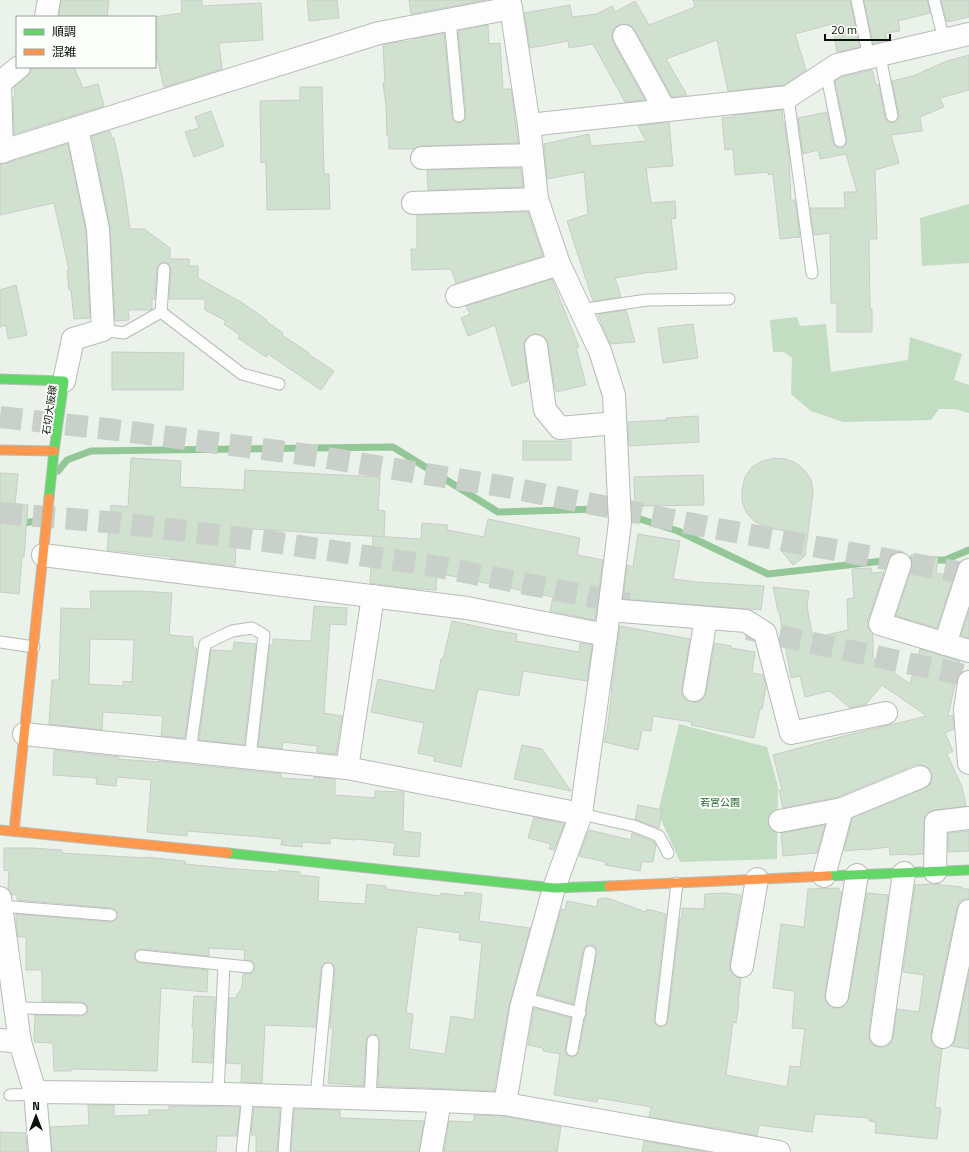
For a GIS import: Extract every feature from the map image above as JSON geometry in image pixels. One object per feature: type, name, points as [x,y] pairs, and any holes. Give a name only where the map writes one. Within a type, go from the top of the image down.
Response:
[{"type":"street","points":[[46,16],[49,0]]},
{"type":"street","points":[[18,68],[0,83],[1,152],[379,33],[450,20],[510,4],[529,125],[537,199],[559,264],[600,351],[614,395],[620,522],[581,814],[554,888],[521,1008],[505,1104]]},
{"type":"street","points":[[529,125],[788,97],[837,65],[969,34]]},
{"type":"street","points":[[624,36],[665,110]]},
{"type":"street","points":[[64,381],[73,339],[103,330],[98,229],[77,128]]},
{"type":"street","points":[[422,158],[532,155]]},
{"type":"street","points":[[413,203],[537,199]]},
{"type":"street","points":[[457,296],[559,264]]},
{"type":"street","points":[[536,346],[545,410],[560,428],[615,423]]},
{"type":"street","name":"石切大阪線","points":[[0,379],[64,381],[54,451],[14,831]]},
{"type":"street","points":[[0,450],[54,451]]},
{"type":"street","points":[[43,555],[467,608],[606,634]]},
{"type":"street","points":[[900,564],[880,624],[969,651]]},
{"type":"street","points":[[945,644],[969,570]]},
{"type":"street","points":[[347,768],[373,596]]},
{"type":"street","points":[[609,610],[746,622],[766,633],[791,733],[886,713]]},
{"type":"street","points":[[694,690],[706,618]]},
{"type":"street","points":[[969,682],[967,710],[969,763]]},
{"type":"street","points":[[24,734],[347,768],[581,814]]},
{"type":"street","points":[[780,821],[842,809],[920,778]]},
{"type":"street","points":[[824,876],[842,809]]},
{"type":"street","points":[[935,872],[936,822],[969,818]]},
{"type":"street","points":[[0,830],[293,859],[554,888],[969,870]]},
{"type":"street","points":[[881,1035],[904,873]]},
{"type":"street","points":[[837,996],[857,875]]},
{"type":"street","points":[[742,966],[757,879]]},
{"type":"street","points":[[1,902],[15,1008],[10,1041],[36,1093],[40,1152]]},
{"type":"street","points":[[943,1037],[969,911]]},
{"type":"street","points":[[36,1093],[218,1094],[505,1104],[779,1152]]},
{"type":"street","points":[[431,1152],[440,1101]]},
{"type":"lane","points":[[856,0],[892,116]]},
{"type":"lane","points":[[934,0],[944,40]]},
{"type":"lane","points":[[450,20],[459,116]]},
{"type":"lane","points":[[826,72],[840,141]]},
{"type":"lane","points":[[788,97],[812,273]]},
{"type":"lane","points":[[161,312],[164,269]]},
{"type":"lane","points":[[580,310],[646,300],[729,299]]},
{"type":"lane","points":[[103,330],[124,333],[161,312]]},
{"type":"lane","points":[[161,312],[242,374],[279,384]]},
{"type":"lane","points":[[190,752],[205,644],[232,630],[252,628],[264,634],[250,758]]},
{"type":"lane","points":[[0,642],[34,647]]},
{"type":"lane","points":[[581,814],[634,826],[659,836],[668,853]]},
{"type":"lane","points":[[661,1020],[677,883]]},
{"type":"lane","points":[[1,902],[111,915]]},
{"type":"lane","points":[[572,1050],[590,952]]},
{"type":"lane","points":[[141,956],[248,967]]},
{"type":"lane","points":[[218,1094],[224,965]]},
{"type":"lane","points":[[316,1097],[328,969]]},
{"type":"lane","points":[[524,998],[580,1013]]},
{"type":"lane","points":[[15,1008],[81,1009]]},
{"type":"lane","points":[[370,1099],[373,1041]]},
{"type":"lane","points":[[10,1095],[36,1093]]},
{"type":"lane","points":[[242,1152],[248,1095]]},
{"type":"lane","points":[[284,1152],[288,1096]]},
{"type":"green space","points":[[969,204],[969,263],[922,266],[920,218]]},
{"type":"green space","points":[[797,317],[800,326],[826,324],[831,372],[908,360],[910,337],[962,354],[954,380],[969,385],[969,413],[955,409],[939,409],[931,420],[843,422],[811,411],[791,394],[792,358],[784,352],[773,352],[770,320]]},
{"type":"green space","name":"若宮公園","points":[[679,724],[767,747],[778,786],[777,859],[680,862],[658,813]]},
{"type":"building","points":[[61,0],[109,0],[107,16],[59,16]]},
{"type":"building","points":[[181,0],[202,0],[202,6],[261,3],[263,40],[219,43],[222,69],[164,87],[156,53],[156,17],[182,13]]},
{"type":"building","points":[[307,0],[337,0],[339,18],[309,21]]},
{"type":"building","points":[[409,0],[486,0],[411,14]]},
{"type":"building","points":[[693,0],[850,0],[860,47],[837,52],[832,24],[795,34],[806,70],[784,85],[728,91],[717,40],[666,59],[687,95],[672,97],[635,30],[630,25],[618,25],[614,29],[612,35],[613,42],[645,100],[625,102],[593,44],[569,48],[568,41],[530,48],[524,13],[570,5],[572,17],[597,14],[612,6],[615,12],[635,1],[649,25],[695,7]]},
{"type":"building","points":[[864,0],[927,0],[930,13],[898,21],[900,31],[885,33],[887,40],[873,44]]},
{"type":"building","points":[[941,0],[969,0],[969,17],[947,22]]},
{"type":"building","points":[[488,25],[489,44],[500,43],[503,89],[511,89],[518,143],[422,146],[414,149],[389,149],[383,83],[385,83],[383,45],[412,41],[412,39],[444,33],[452,117],[453,120],[460,123],[465,119],[466,115],[458,31]]},
{"type":"building","points":[[969,55],[969,90],[940,98],[944,107],[920,117],[922,131],[891,135],[899,163],[875,170],[877,239],[869,239],[870,309],[872,309],[872,332],[837,332],[837,303],[831,303],[830,233],[814,235],[810,208],[845,208],[844,192],[857,192],[846,154],[820,159],[818,150],[803,154],[798,118],[827,112],[833,143],[837,147],[842,148],[846,144],[847,140],[835,81],[842,77],[872,70],[876,85],[879,85],[885,118],[887,121],[893,123],[897,121],[899,115],[892,81],[913,76],[947,61]]},
{"type":"building","points":[[31,68],[74,68],[83,88],[98,84],[104,106],[14,134],[14,87],[31,72]]},
{"type":"building","points":[[300,87],[322,87],[324,174],[329,174],[330,209],[267,210],[266,162],[261,163],[260,101],[300,100]]},
{"type":"building","points":[[782,110],[789,157],[791,200],[795,200],[800,237],[780,239],[773,174],[768,175],[768,172],[735,175],[733,149],[725,150],[722,118],[734,117],[733,115]]},
{"type":"building","points":[[211,111],[224,146],[194,157],[185,132],[199,128],[195,117]]},
{"type":"building","points":[[669,122],[673,166],[646,168],[651,203],[675,201],[676,218],[671,219],[677,269],[615,278],[621,297],[593,301],[567,221],[588,214],[584,172],[547,179],[544,144],[589,134],[591,146],[646,141],[638,126]]},
{"type":"building","points":[[110,131],[112,138],[114,138],[123,180],[130,229],[144,229],[170,248],[170,259],[189,259],[189,266],[198,266],[198,278],[241,302],[267,320],[266,321],[283,333],[282,335],[334,371],[321,390],[268,354],[266,357],[238,338],[240,335],[224,324],[226,321],[205,310],[205,299],[169,299],[171,269],[165,262],[161,263],[157,268],[155,299],[152,299],[152,309],[128,310],[129,320],[115,321],[110,227],[92,136]]},
{"type":"building","points":[[68,144],[86,231],[90,318],[74,319],[71,290],[69,290],[67,270],[69,270],[54,203],[0,215],[0,164],[8,163]]},
{"type":"building","points":[[521,168],[523,187],[428,190],[427,170]]},
{"type":"building","points":[[528,212],[543,256],[456,283],[451,269],[412,270],[411,249],[417,249],[417,215]]},
{"type":"building","points":[[552,279],[579,347],[576,347],[586,385],[556,392],[548,344],[546,339],[541,335],[535,334],[529,336],[524,342],[528,381],[512,386],[495,325],[468,336],[461,318],[470,314],[466,306]]},
{"type":"building","points":[[16,285],[27,335],[8,339],[6,325],[0,327],[0,290]]},
{"type":"building","points":[[626,310],[635,342],[610,344],[598,314]]},
{"type":"building","points":[[693,324],[698,358],[663,363],[658,328]]},
{"type":"building","points":[[112,352],[184,353],[183,390],[112,390]]},
{"type":"building","points":[[698,416],[699,442],[629,446],[628,422],[666,420],[666,418]]},
{"type":"building","points":[[523,441],[571,441],[571,460],[523,460]]},
{"type":"building","points":[[131,458],[181,461],[180,487],[244,490],[245,470],[380,477],[378,510],[385,511],[384,537],[237,528],[235,566],[107,550],[111,505],[128,507]]},
{"type":"building","points":[[774,458],[786,459],[796,463],[805,471],[811,480],[813,492],[805,556],[793,565],[780,549],[800,534],[765,527],[754,521],[746,512],[742,501],[742,489],[745,477],[752,467],[762,461]]},
{"type":"building","points":[[0,473],[18,474],[15,504],[28,505],[24,557],[22,557],[19,594],[0,592]]},
{"type":"building","points":[[703,475],[704,505],[635,505],[634,477]]},
{"type":"building","points":[[488,519],[580,538],[577,555],[603,560],[595,620],[550,611],[553,597],[437,573],[436,590],[370,583],[373,536],[421,539],[422,523],[448,525],[447,530],[484,537]]},
{"type":"building","points":[[638,534],[680,541],[673,579],[764,586],[761,610],[623,599],[627,565],[633,567]]},
{"type":"building","points":[[911,555],[938,558],[936,573],[954,576],[937,628],[896,616],[912,568]]},
{"type":"building","points":[[871,568],[872,573],[884,572],[868,620],[868,627],[873,634],[873,658],[910,684],[920,649],[960,661],[948,716],[953,715],[954,729],[945,733],[953,751],[947,754],[962,787],[966,806],[934,810],[925,816],[923,854],[890,855],[889,847],[844,851],[852,818],[925,788],[930,784],[932,778],[931,772],[927,767],[915,765],[838,797],[783,808],[779,790],[782,790],[773,755],[927,716],[882,685],[866,704],[850,708],[830,691],[805,697],[800,676],[791,678],[779,611],[773,587],[809,591],[807,607],[813,638],[848,630],[847,599],[854,598],[852,569]]},
{"type":"building","points":[[90,591],[140,591],[172,593],[169,635],[193,637],[193,648],[197,648],[185,738],[161,736],[163,716],[103,712],[102,730],[49,724],[52,680],[59,680],[61,608],[91,609]],"holes":[[[90,639],[134,640],[132,682],[123,681],[123,686],[89,684]]]},
{"type":"building","points":[[314,606],[347,608],[346,625],[330,624],[324,713],[342,716],[336,754],[317,752],[317,746],[283,742],[282,749],[258,746],[270,645],[273,645],[273,639],[311,641]]},
{"type":"building","points":[[969,611],[969,638],[961,635]]},
{"type":"building","points":[[452,621],[517,634],[516,641],[579,652],[580,643],[592,645],[587,681],[523,671],[519,696],[478,689],[461,767],[434,761],[435,757],[418,753],[424,723],[371,712],[378,679],[435,691],[441,659],[443,659]]},
{"type":"building","points":[[620,626],[690,639],[682,695],[686,700],[692,702],[699,702],[704,698],[715,643],[731,646],[731,648],[755,652],[752,673],[763,675],[766,686],[762,709],[760,709],[754,738],[691,725],[692,722],[653,716],[651,731],[642,730],[638,750],[604,742],[607,730]]},
{"type":"building","points":[[234,642],[256,644],[244,745],[199,740],[211,650],[233,651]]},
{"type":"building","points":[[522,745],[542,749],[571,791],[514,779]]},
{"type":"building","points":[[54,750],[119,757],[118,759],[159,761],[281,774],[281,778],[314,780],[314,777],[335,779],[335,795],[375,798],[375,791],[404,792],[403,831],[421,833],[419,857],[393,855],[395,843],[356,839],[330,838],[330,844],[302,842],[302,847],[281,845],[282,839],[262,837],[187,831],[187,836],[147,832],[151,780],[117,777],[116,786],[96,784],[97,778],[53,775]]},
{"type":"building","points":[[638,805],[662,810],[659,828],[635,819]]},
{"type":"building","points":[[534,817],[564,824],[554,850],[549,849],[551,844],[528,838]]},
{"type":"building","points":[[825,825],[817,853],[783,856],[781,833]]},
{"type":"building","points":[[589,830],[631,840],[632,833],[654,842],[656,845],[653,862],[642,862],[640,871],[605,865],[606,862],[579,856]]},
{"type":"building","points":[[969,831],[969,851],[948,852],[948,833]]},
{"type":"building","points":[[4,848],[32,848],[62,850],[62,853],[145,857],[185,861],[185,864],[237,869],[300,872],[300,875],[319,877],[318,901],[365,904],[367,884],[386,886],[386,889],[441,896],[441,893],[464,896],[465,892],[482,894],[479,921],[530,928],[509,1006],[494,1091],[378,1086],[380,1041],[377,1035],[373,1034],[367,1037],[366,1041],[364,1086],[328,1083],[333,1028],[330,1028],[335,970],[334,966],[328,962],[321,968],[316,1027],[265,1025],[262,1083],[241,1082],[242,1064],[226,1063],[229,998],[235,998],[242,987],[243,974],[254,971],[254,965],[252,961],[244,960],[245,950],[209,948],[209,956],[142,949],[135,952],[134,958],[140,963],[208,970],[207,992],[161,988],[157,1071],[71,1069],[71,1071],[54,1071],[53,1043],[34,1042],[35,1015],[81,1016],[87,1013],[88,1009],[85,1003],[81,1002],[42,1001],[42,970],[26,970],[26,937],[18,937],[16,914],[110,922],[114,921],[118,916],[117,912],[112,908],[17,900],[17,895],[12,895],[8,889],[9,871],[4,870]],"holes":[[[417,927],[460,933],[459,940],[482,943],[474,1020],[451,1016],[445,1054],[409,1049],[413,1014],[406,1013]]]},
{"type":"building","points":[[933,884],[969,889],[969,899],[965,899],[960,902],[957,908],[931,1034],[931,1041],[934,1046],[942,1049],[935,1107],[941,1108],[937,1139],[875,1133],[876,1122],[869,1121],[869,1118],[815,1114],[812,1132],[759,1125],[757,1136],[649,1117],[651,1107],[598,1098],[597,1102],[554,1095],[560,1054],[543,1051],[543,1048],[528,1045],[534,1008],[571,1018],[565,1052],[571,1057],[577,1055],[579,1051],[597,953],[595,947],[588,945],[583,950],[573,1004],[538,994],[561,909],[565,910],[567,901],[597,907],[598,899],[607,898],[646,912],[647,909],[666,914],[654,1019],[654,1022],[661,1027],[668,1021],[680,918],[682,918],[682,908],[704,909],[705,894],[724,893],[741,895],[730,964],[730,970],[734,975],[741,978],[739,1003],[736,1023],[733,1022],[726,1075],[787,1087],[790,1066],[800,1067],[805,1029],[792,1028],[795,991],[773,988],[781,924],[804,927],[808,889],[839,888],[839,892],[842,892],[825,994],[825,1001],[829,1005],[835,1008],[841,1008],[846,1004],[849,998],[867,893],[888,895],[869,1033],[869,1039],[873,1045],[885,1047],[891,1043],[893,1037],[897,1009],[919,1012],[924,975],[903,972],[915,885]]},
{"type":"building","points":[[969,973],[969,1049],[951,1046],[955,1040]]},
{"type":"building","points":[[194,996],[215,997],[212,1063],[192,1062]]},
{"type":"building","points":[[88,1105],[114,1105],[114,1116],[149,1115],[149,1110],[169,1110],[169,1106],[240,1107],[237,1136],[217,1136],[216,1152],[52,1152],[50,1127],[89,1125]]},
{"type":"building","points":[[254,1107],[280,1108],[277,1152],[256,1152],[256,1135],[251,1135]]},
{"type":"building","points":[[294,1109],[340,1110],[340,1118],[424,1121],[419,1152],[291,1152]]},
{"type":"building","points":[[474,1115],[504,1116],[561,1127],[557,1152],[444,1152],[449,1121],[474,1122]]},
{"type":"building","points":[[0,1132],[26,1133],[27,1152],[0,1152]]},
{"type":"building","points":[[644,1141],[707,1152],[642,1152]]},
{"type":"waterway","points":[[58,471],[67,460],[91,451],[393,447],[498,512],[596,509],[640,519],[678,531],[768,574],[892,560],[945,560],[969,550]]},
{"type":"waterway","points":[[0,528],[35,521],[41,513]]},
{"type":"tunnel","points":[[0,417],[116,430],[309,455],[512,488],[713,528],[969,574]]},
{"type":"tunnel","points":[[0,513],[120,523],[273,542],[434,566],[629,604]]},
{"type":"tunnel","points":[[747,629],[969,676]]},
{"type":"traffic: fast","points":[[0,379],[64,381],[49,498]]},
{"type":"traffic: fast","points":[[228,853],[554,888],[609,886]]},
{"type":"traffic: fast","points":[[828,876],[969,870]]},
{"type":"traffic: slow","points":[[0,450],[54,451]]},
{"type":"traffic: slow","points":[[14,831],[49,498]]},
{"type":"traffic: slow","points":[[0,830],[228,853]]},
{"type":"traffic: slow","points":[[609,886],[828,876]]}]
